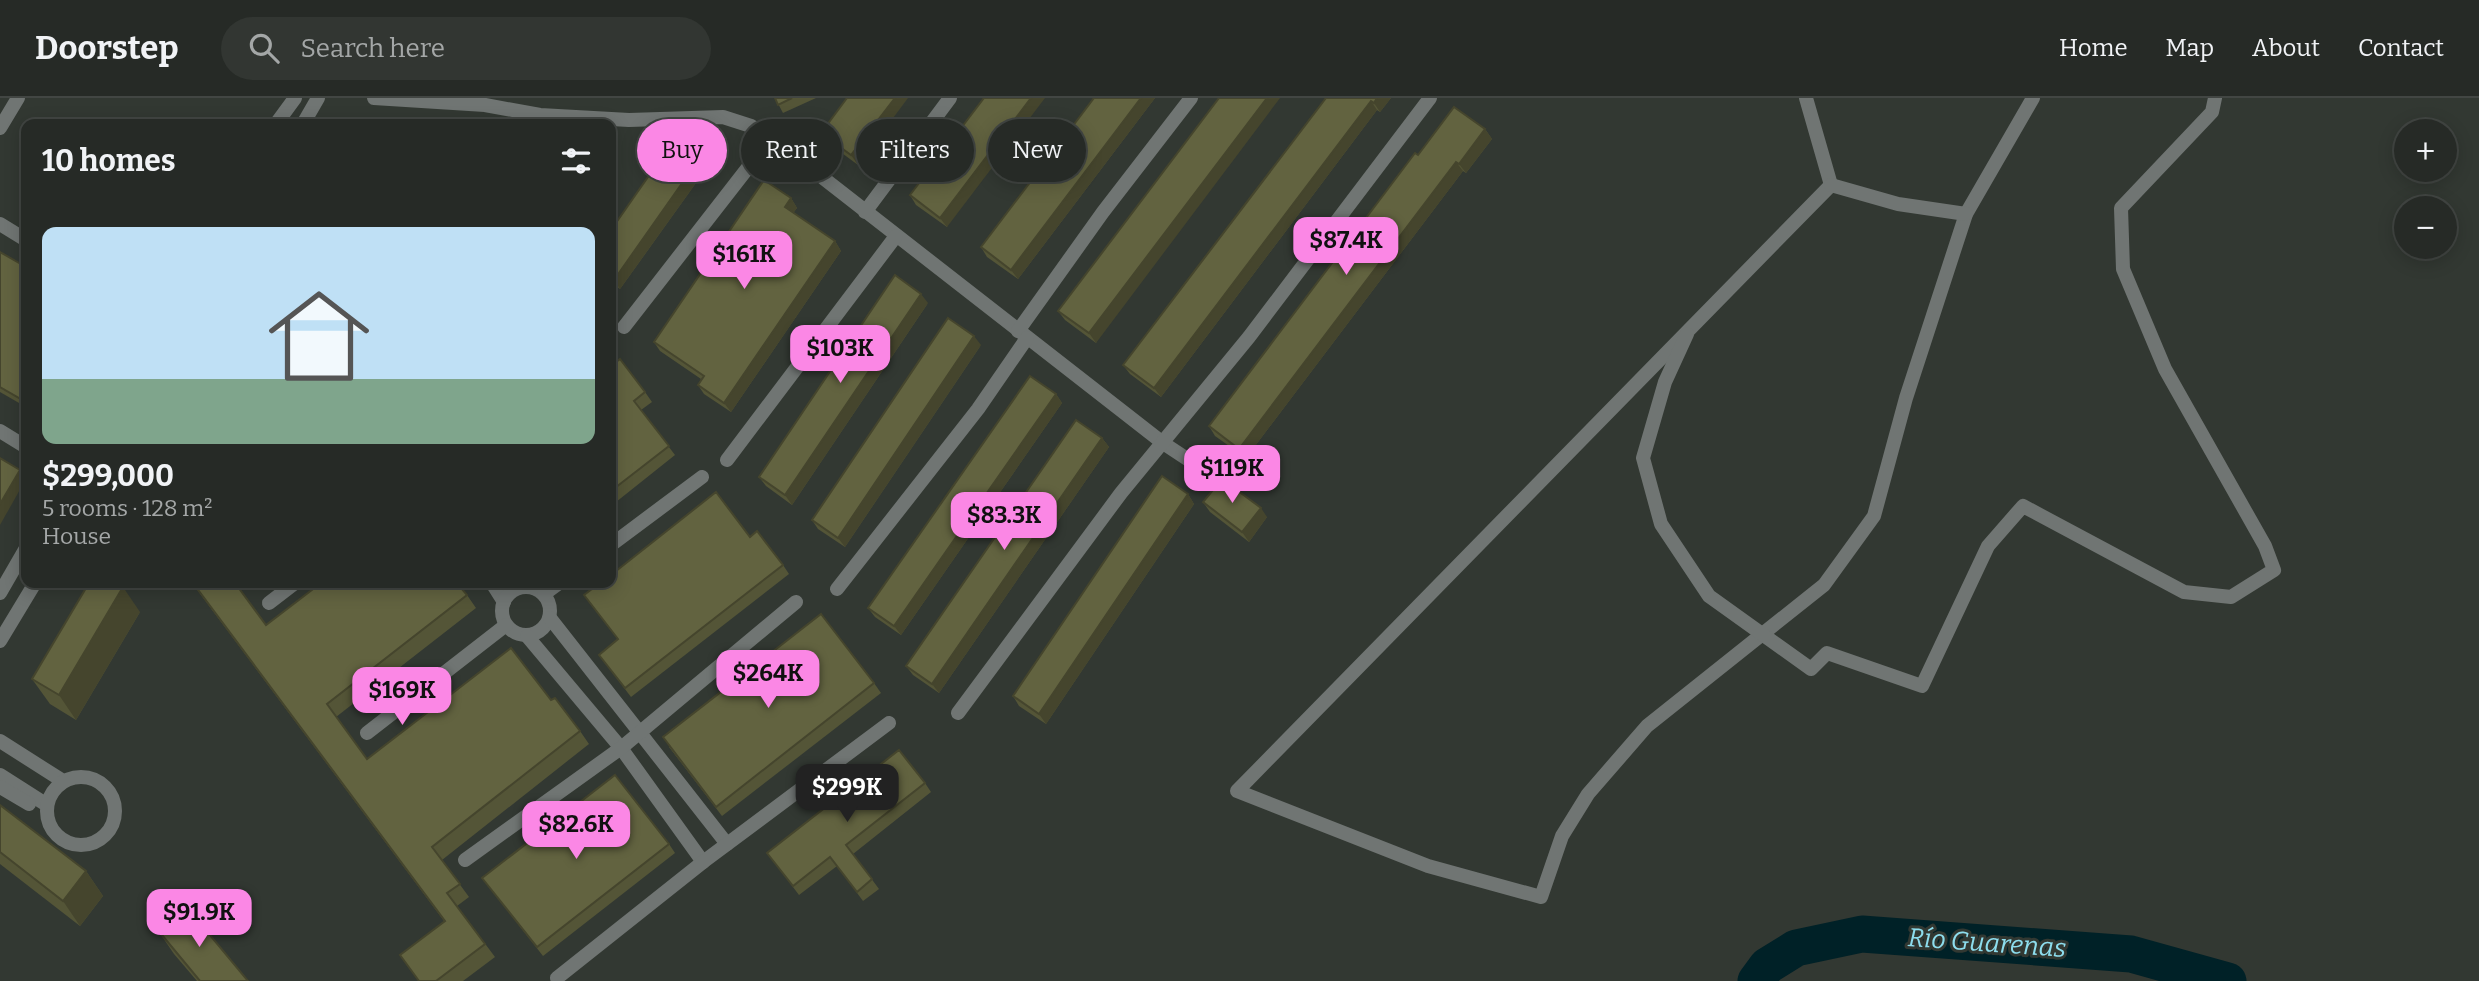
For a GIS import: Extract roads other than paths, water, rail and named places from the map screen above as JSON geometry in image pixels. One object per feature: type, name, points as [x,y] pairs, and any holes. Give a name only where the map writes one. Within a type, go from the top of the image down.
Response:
[{"type":"street","points":[[0,128],[18,98]]},
{"type":"street","points":[[280,119],[295,98]]},
{"type":"street","points":[[306,119],[318,98]]},
{"type":"street","points":[[374,98],[485,105],[540,115],[611,119]]},
{"type":"street","points":[[865,212],[950,98]]},
{"type":"street","points":[[836,589],[978,409],[1023,334],[1103,212],[1191,98]]},
{"type":"street","points":[[958,713],[1121,493],[1249,337],[1430,98]]},
{"type":"street","points":[[1806,98],[1830,185]]},
{"type":"street","points":[[1830,185],[1692,323],[1237,792],[1428,866],[1541,897],[1562,836],[1605,775],[1647,726],[1824,585],[1874,516],[1906,398],[1966,214],[2032,98]]},
{"type":"street","points":[[1692,323],[1665,382],[1643,458],[1661,524],[1709,596],[1811,669],[1827,653],[1922,686],[1988,546],[2023,506],[2123,562],[2184,592],[2231,597],[2274,570],[2265,546],[2165,369],[2123,269],[2121,208],[2212,112],[2215,98]]},
{"type":"street","points":[[616,119],[723,117],[741,123]]},
{"type":"street","points":[[624,327],[741,177]]},
{"type":"street","points":[[827,182],[1163,443],[1222,482]]},
{"type":"street","points":[[1830,185],[1898,204],[1966,214]]},
{"type":"street","points":[[0,224],[21,237]]},
{"type":"street","points":[[727,460],[897,236]]},
{"type":"street","points":[[0,431],[21,444]]},
{"type":"street","points":[[616,541],[702,477]]},
{"type":"street","points":[[0,593],[21,557]]},
{"type":"street","points":[[0,641],[32,588]]},
{"type":"street","points":[[269,603],[288,588]]},
{"type":"street","points":[[495,588],[504,602]]},
{"type":"street","points":[[519,588],[504,602],[502,618],[506,625],[519,635],[527,636],[541,631],[550,618],[550,605],[544,594],[531,588]]},
{"type":"street","points":[[544,594],[552,588]]},
{"type":"street","points":[[465,860],[621,748],[796,602]]},
{"type":"street","points":[[550,618],[727,844]]},
{"type":"street","points":[[367,733],[506,625]]},
{"type":"street","points":[[527,636],[621,748],[703,862]]},
{"type":"street","points":[[557,978],[703,862],[889,723]]},
{"type":"street","points":[[0,741],[63,781]]},
{"type":"street","points":[[0,775],[47,809]]},
{"type":"street","points":[[71,777],[91,778],[107,789],[115,808],[111,828],[95,842],[77,845],[60,838],[48,823],[47,809],[55,788],[71,777]]},
{"type":"street","points":[[0,787],[47,809]]},
{"type":"waterway","name":"Río Guarenas","points":[[1756,981],[1767,966],[1796,948],[1862,934],[2131,954],[2228,981]]}]
